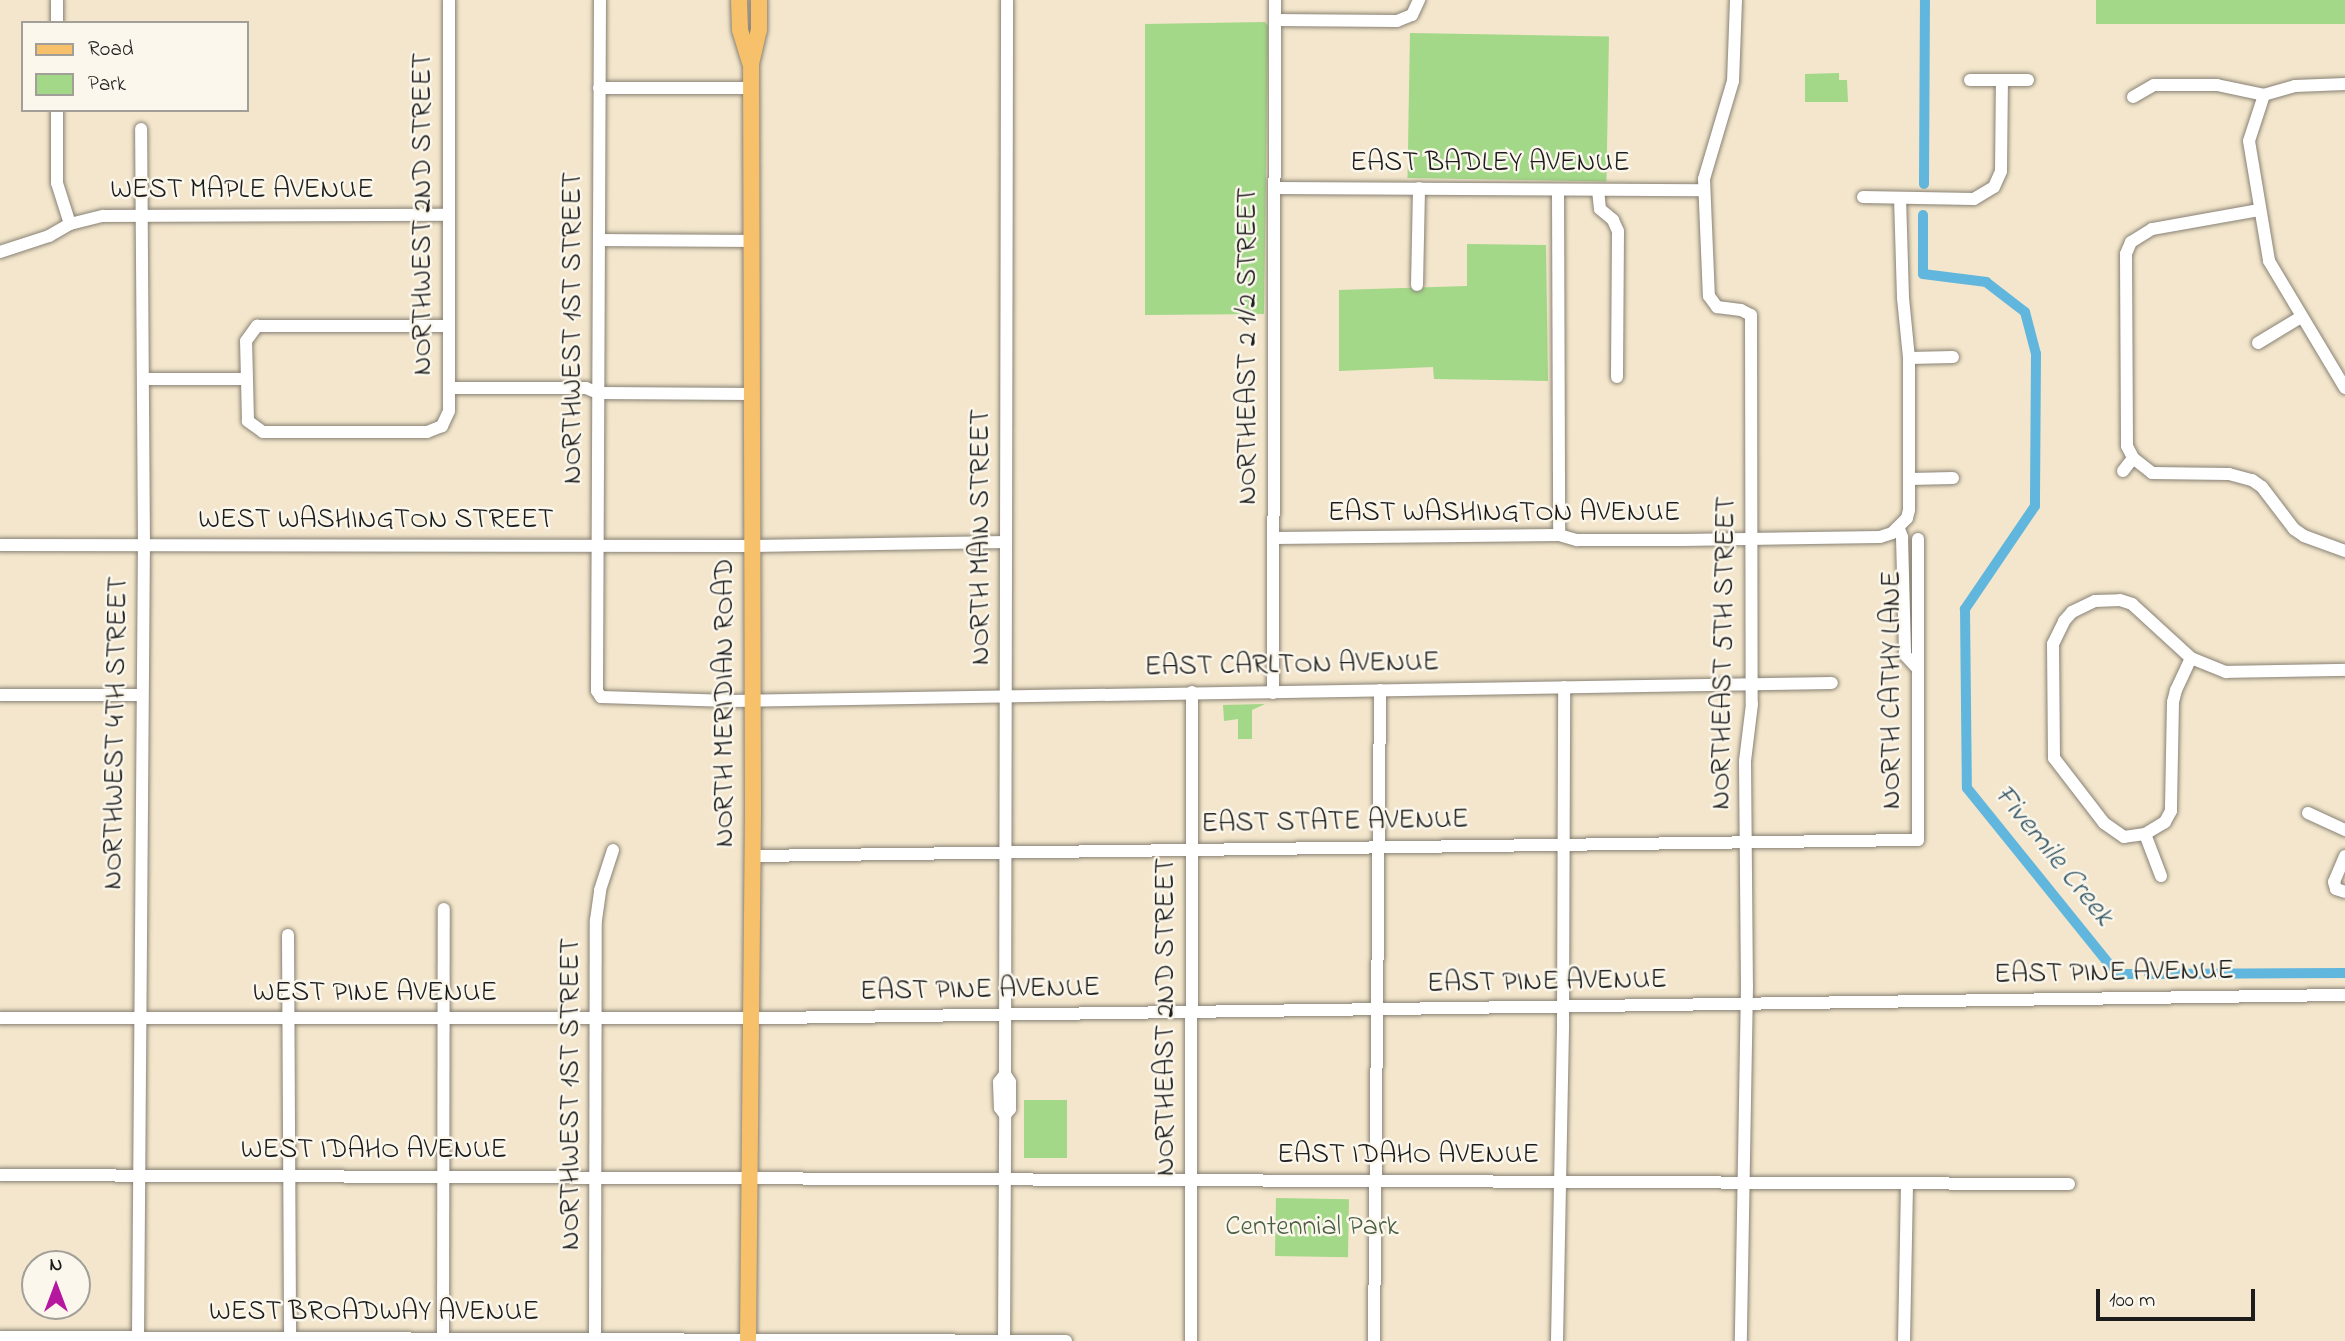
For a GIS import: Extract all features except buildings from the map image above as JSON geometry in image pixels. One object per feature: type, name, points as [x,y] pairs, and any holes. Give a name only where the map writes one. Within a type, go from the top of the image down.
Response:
[{"type":"main road","name":"NORTH MERIDIAN ROAD","points":[[738,0],[740,30],[751,64]]},
{"type":"main road","name":"NORTH MERIDIAN ROAD","points":[[748,1340],[752,856],[751,64],[759,30],[759,0]]},
{"type":"street","points":[[57,0],[57,21]]},
{"type":"street","name":"NORTHWEST 2ND STREET","points":[[246,379],[245,414],[252,426],[263,432],[427,432],[442,426],[449,411],[449,0]]},
{"type":"street","name":"NORTHWEST 1ST STREET","points":[[600,0],[597,691],[601,697]]},
{"type":"street","name":"NORTH MAIN STREET","points":[[1004,1341],[1005,1115],[1000,1108],[999,1082],[1005,1074],[1007,0]]},
{"type":"street","name":"NORTHEAST 2 1/2 STREET","points":[[1273,693],[1275,0]]},
{"type":"street","points":[[1275,20],[1398,21],[1412,15],[1419,0]]},
{"type":"street","name":"NORTHEAST 5TH STREET","points":[[1735,0],[1733,81],[1704,179],[1704,190],[1709,296],[1717,307],[1741,310],[1751,315],[1752,684],[1745,761],[1747,1004],[1741,1341]]},
{"type":"street","points":[[1970,80],[2028,80]]},
{"type":"street","points":[[1863,197],[1974,200],[1994,187],[2001,171],[2002,80]]},
{"type":"street","points":[[2133,97],[2154,85],[2229,86],[2264,96],[2295,86],[2345,84]]},
{"type":"street","points":[[599,88],[751,88]]},
{"type":"street","points":[[2264,96],[2249,141],[2269,261],[2345,388]]},
{"type":"street","points":[[57,112],[57,183],[70,225]]},
{"type":"street","name":"NORTHWEST 4TH STREET","points":[[138,1337],[144,545],[141,130]]},
{"type":"street","name":"EAST BADLEY AVENUE","points":[[1274,188],[1704,190]]},
{"type":"street","points":[[1417,285],[1419,188]]},
{"type":"street","points":[[1558,190],[1559,535]]},
{"type":"street","points":[[1598,190],[1601,209],[1613,220],[1618,231],[1617,377]]},
{"type":"street","points":[[1900,198],[1903,298],[1909,358],[1909,510],[1899,528],[1902,537],[1905,656],[1917,668]]},
{"type":"street","points":[[2259,210],[2140,233],[2131,242],[2126,254],[2125,434],[2133,457],[2152,472],[2164,475],[2229,474],[2252,480],[2262,488],[2294,529],[2304,536],[2345,551]]},
{"type":"street","name":"WEST MAPLE AVENUE","points":[[0,252],[49,236],[70,225],[103,216],[449,215]]},
{"type":"street","points":[[599,240],[752,241]]},
{"type":"street","points":[[2258,343],[2301,317]]},
{"type":"street","points":[[144,379],[246,379],[246,341],[257,326],[449,326]]},
{"type":"street","points":[[1909,358],[1953,357]]},
{"type":"street","points":[[449,388],[586,388],[598,393],[752,394]]},
{"type":"street","points":[[2123,471],[2133,457]]},
{"type":"street","points":[[1909,479],[1953,478]]},
{"type":"street","name":"EAST WASHINGTON AVENUE","points":[[1274,538],[1559,535],[1577,540],[1880,537],[1899,528]]},
{"type":"street","name":"NORTH CATHY LANE","points":[[1918,540],[1918,840]]},
{"type":"street","points":[[752,546],[1006,542]]},
{"type":"street","name":"WEST WASHINGTON STREET","points":[[0,545],[752,546]]},
{"type":"street","points":[[2191,658],[2175,690],[2173,702],[2171,811],[2165,822],[2145,834],[2124,836],[2113,831],[2054,758],[2053,644],[2064,621],[2083,605],[2107,599],[2132,604],[2191,658],[2226,671],[2345,670]]},
{"type":"street","name":"EAST CARLTON AVENUE","points":[[601,697],[731,701],[752,698],[1273,693],[1832,683]]},
{"type":"street","points":[[1557,1341],[1563,1007],[1564,687]]},
{"type":"street","points":[[1374,1341],[1380,690]]},
{"type":"street","name":"NORTHEAST 2ND STREET","points":[[1191,1341],[1192,692]]},
{"type":"street","points":[[0,695],[141,695]]},
{"type":"street","points":[[2308,813],[2345,830]]},
{"type":"street","points":[[2145,834],[2161,876]]},
{"type":"street","name":"EAST STATE AVENUE","points":[[752,856],[1918,840]]},
{"type":"street","name":"NORTHWEST 1ST STREET","points":[[595,1339],[598,1019],[596,920],[600,890],[613,850]]},
{"type":"street","points":[[2341,890],[2334,882],[2345,856]]},
{"type":"street","points":[[443,1339],[444,909]]},
{"type":"street","points":[[288,935],[290,1339]]},
{"type":"street","name":"EAST PINE AVENUE","points":[[750,1018],[2345,995]]},
{"type":"street","name":"WEST PINE AVENUE","points":[[0,1018],[750,1018]]},
{"type":"street","name":"WEST IDAHO AVENUE","points":[[0,1175],[748,1177]]},
{"type":"street","name":"EAST IDAHO AVENUE","points":[[748,1177],[2068,1184]]},
{"type":"street","points":[[1904,1341],[1907,1183]]},
{"type":"street","name":"WEST BROADWAY AVENUE","points":[[0,1336],[1066,1341]]},
{"type":"green space","points":[[2096,0],[2345,0],[2345,24],[2096,24]]},
{"type":"green space","points":[[1265,22],[1268,26],[1264,314],[1145,315],[1145,24]]},
{"type":"green space","points":[[1410,33],[1609,36],[1606,181],[1407,178]]},
{"type":"green space","points":[[1839,73],[1839,80],[1847,80],[1848,102],[1805,102],[1805,74]]},
{"type":"green space","points":[[1467,244],[1546,245],[1548,381],[1434,379],[1433,367],[1339,371],[1339,290],[1467,286]]},
{"type":"green space","points":[[1265,704],[1252,710],[1252,739],[1238,739],[1238,719],[1224,721],[1223,705]]},
{"type":"green space","points":[[1024,1100],[1067,1100],[1067,1158],[1024,1158]]},
{"type":"green space","name":"Centennial Park","points":[[1276,1198],[1349,1199],[1348,1257],[1275,1256]]},
{"type":"waterway","name":"Fivemile Creek","points":[[1924,184],[1925,0]]},
{"type":"waterway","name":"Fivemile Creek","points":[[1923,215],[1923,274],[1986,282],[2025,312],[2036,354],[2035,506],[1965,609],[1967,788],[2117,974],[2132,974]]},
{"type":"waterway","name":"Fivemile Creek","points":[[2149,974],[2345,973]]}]
